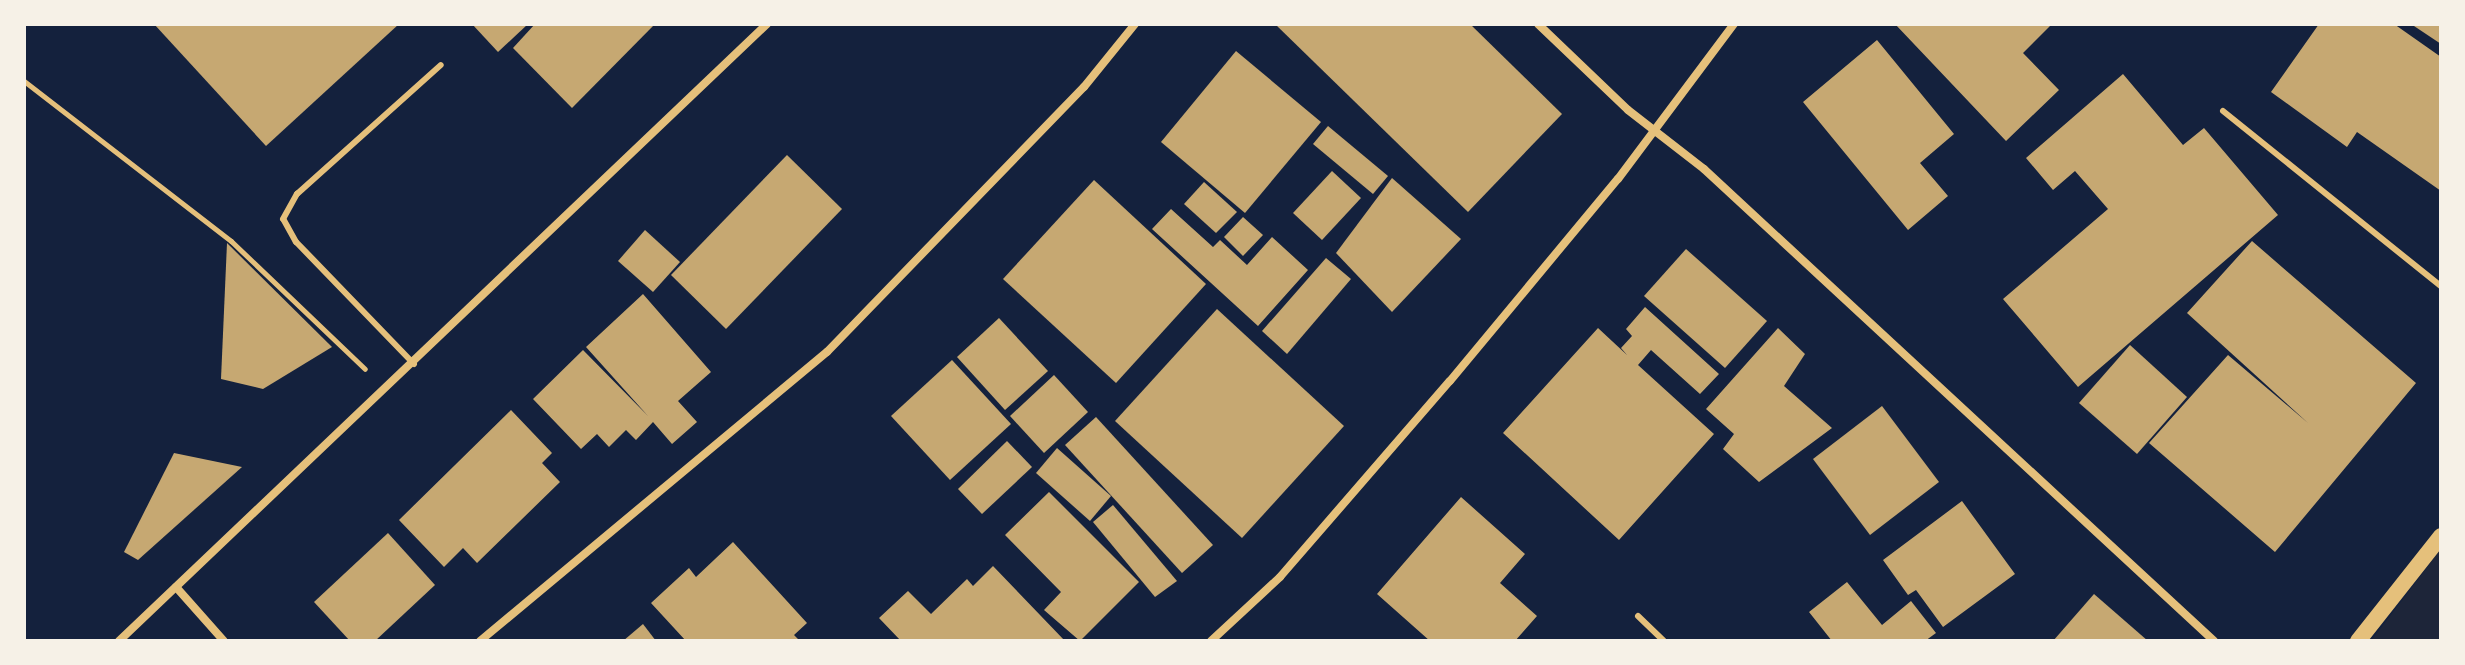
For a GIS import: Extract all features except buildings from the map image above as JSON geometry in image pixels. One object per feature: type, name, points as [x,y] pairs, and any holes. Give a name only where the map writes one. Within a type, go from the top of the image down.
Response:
[{"type":"main road","points":[[2358,641],[2441,536]]},
{"type":"street","points":[[119,641],[383,387],[414,364],[767,24]]},
{"type":"street","points":[[480,641],[827,352],[1084,87],[1135,24]]},
{"type":"street","points":[[1538,24],[2214,641]]},
{"type":"street","points":[[1211,641],[1290,565],[1656,131],[1734,24]]},
{"type":"street","points":[[176,587],[224,641]]},
{"type":"lane","points":[[414,364],[296,242],[283,219],[297,194],[441,65]]},
{"type":"lane","points":[[2223,111],[2441,286]]},
{"type":"lane","points":[[1638,616],[1664,641]]},
{"type":"path","points":[[24,81],[231,241],[383,387]]},
{"type":"shaded area","points":[[2441,548],[2441,641],[2371,641],[2416,582]]}]
